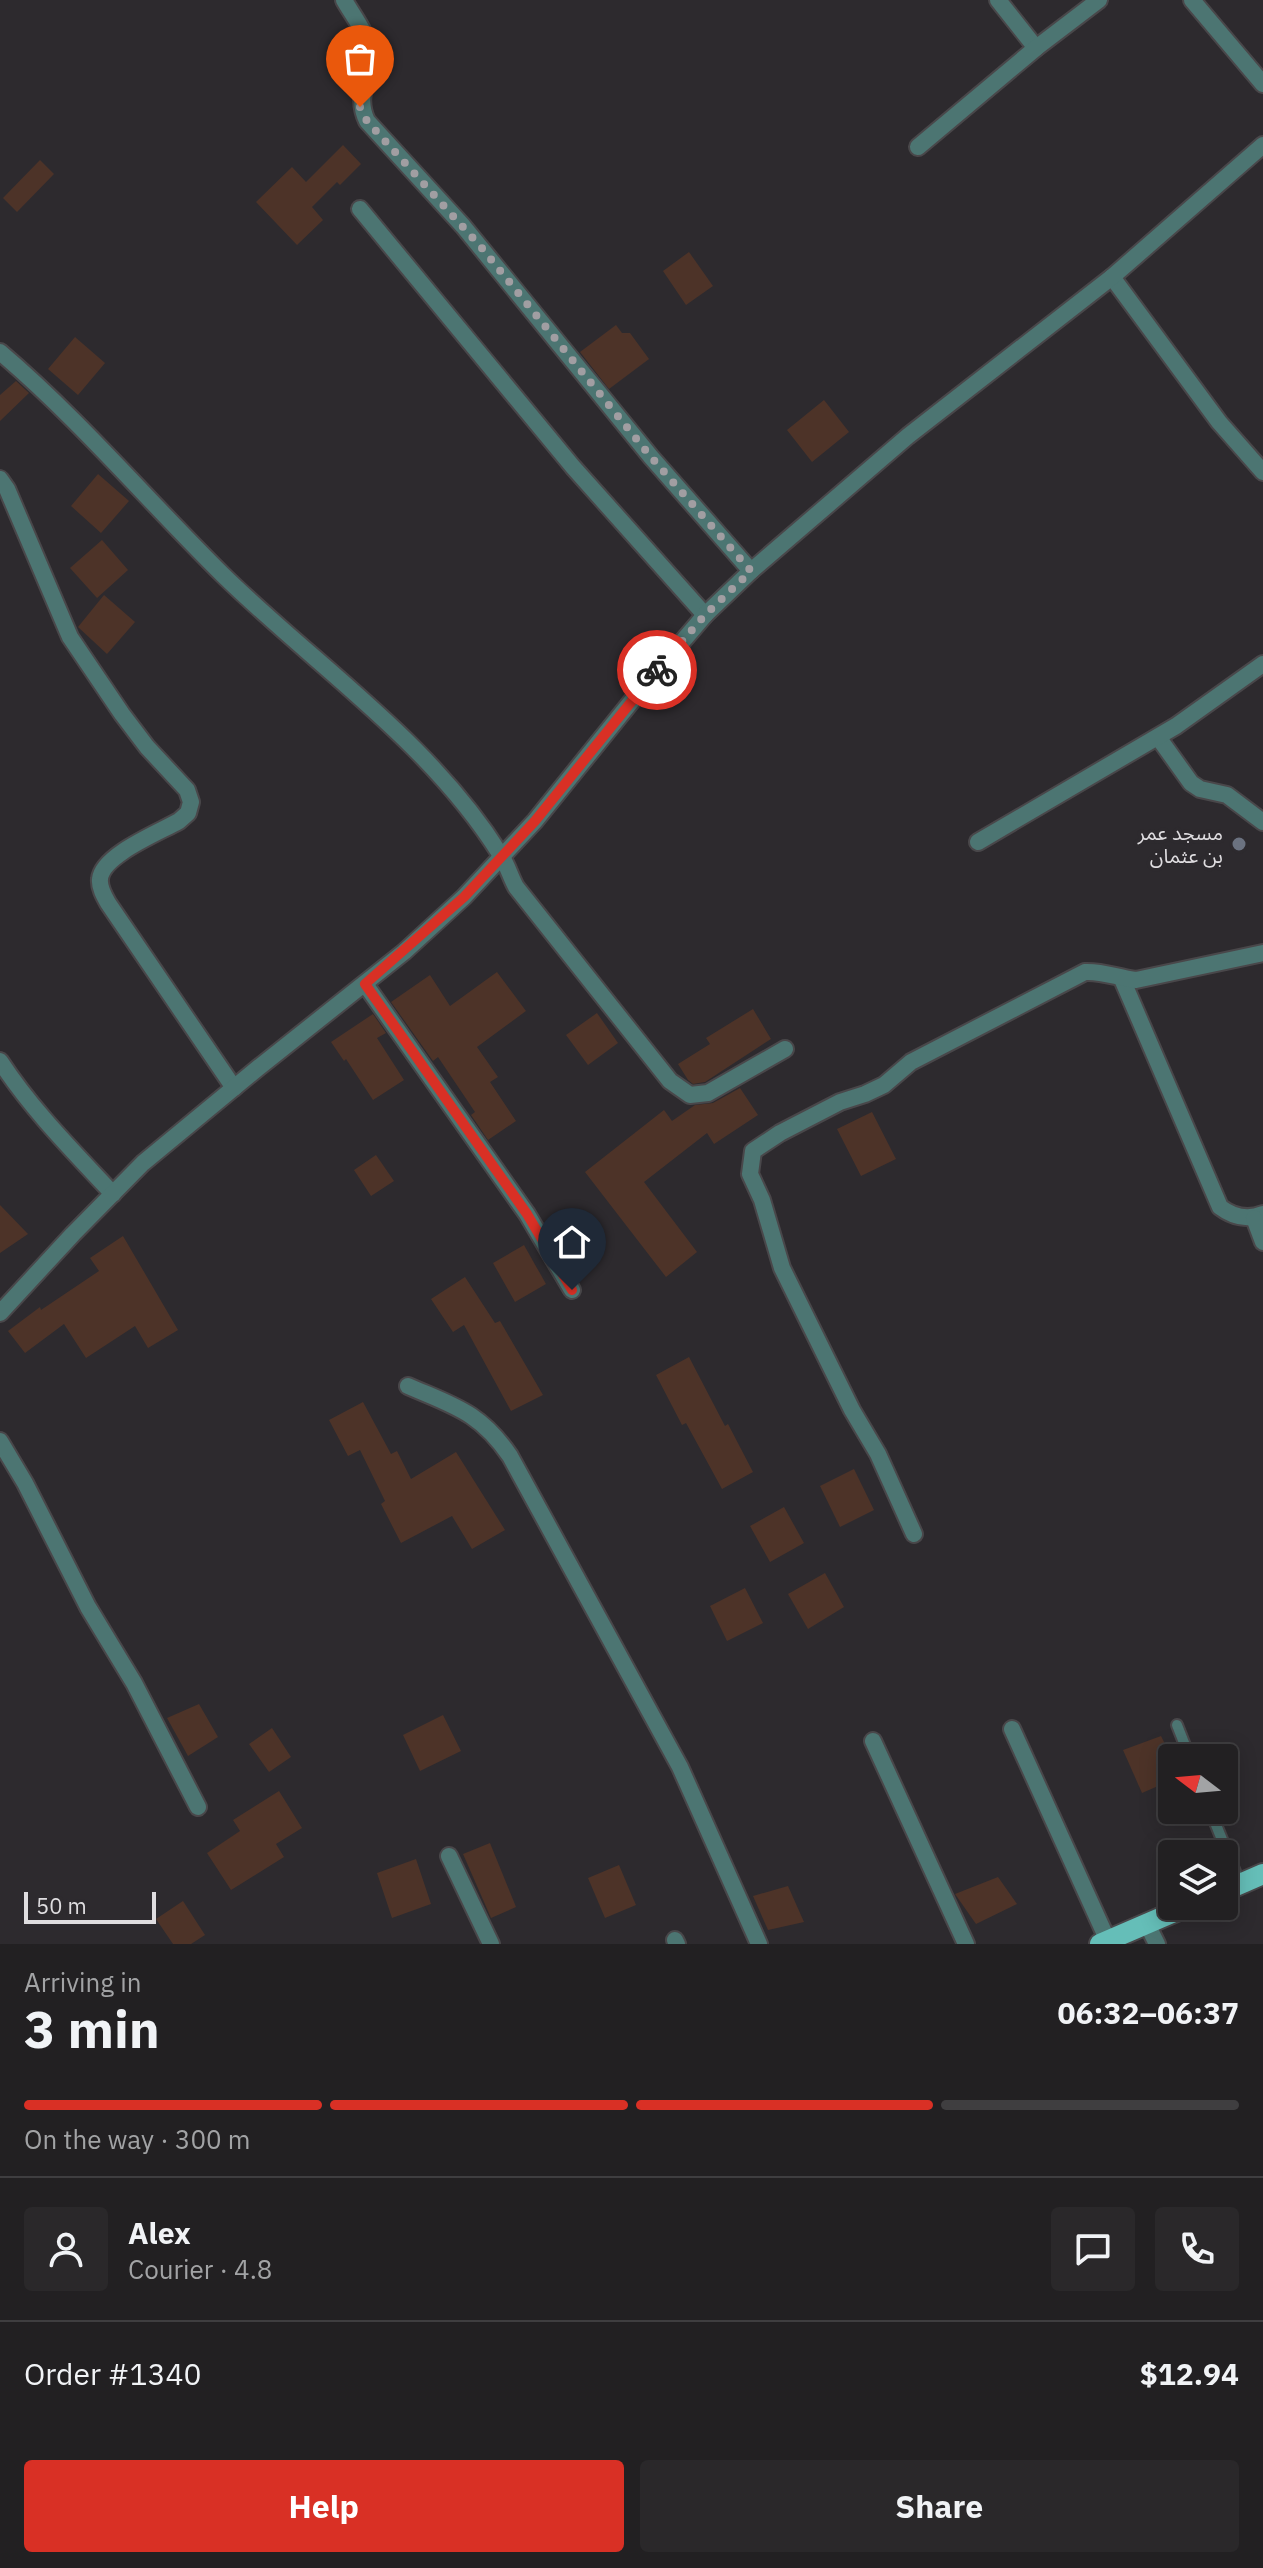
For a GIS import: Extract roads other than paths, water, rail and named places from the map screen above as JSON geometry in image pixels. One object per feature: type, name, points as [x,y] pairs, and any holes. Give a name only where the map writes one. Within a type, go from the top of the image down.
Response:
[{"type":"main road","points":[[1238,1884],[1263,1874]]},
{"type":"main road","points":[[1104,1942],[1158,1919]]},
{"type":"street","points":[[344,0],[365,36],[369,52],[360,107],[367,121],[481,247],[651,457],[751,571]]},
{"type":"street","points":[[998,0],[1036,48]]},
{"type":"street","points":[[918,147],[1036,48],[1099,0]]},
{"type":"street","points":[[1192,0],[1263,84]]},
{"type":"street","points":[[0,1313],[143,1163],[365,984],[464,897],[535,821],[705,615],[751,571],[908,436],[1112,277],[1263,145]]},
{"type":"street","points":[[360,209],[573,467],[705,615]]},
{"type":"street","points":[[1112,277],[1219,422],[1263,472]]},
{"type":"street","points":[[0,352],[249,600],[416,751],[469,810],[502,856],[516,887],[670,1081],[690,1095],[708,1093],[785,1049]]},
{"type":"street","points":[[0,479],[70,637],[147,747],[187,790],[191,802],[188,813],[116,856],[106,865],[100,878],[101,890],[234,1088]]},
{"type":"street","points":[[978,842],[1158,737],[1263,664]]},
{"type":"street","points":[[1158,737],[1191,783],[1200,789],[1227,795],[1263,822]]},
{"type":"street","points":[[914,1534],[878,1454],[852,1410],[782,1268],[766,1211],[750,1174],[753,1151],[780,1133],[840,1102],[884,1085],[911,1062],[1085,972],[1136,980],[1263,953]]},
{"type":"street","points":[[1122,979],[1215,1199],[1228,1213],[1258,1216],[1263,1242]]},
{"type":"street","points":[[365,984],[527,1214],[572,1290]]},
{"type":"street","points":[[0,1061],[51,1128],[113,1194]]},
{"type":"street","points":[[408,1386],[479,1419],[510,1456],[680,1767],[759,1944]]},
{"type":"street","points":[[0,1441],[25,1483],[88,1607],[134,1683],[198,1807]]},
{"type":"street","points":[[1012,1729],[1104,1942]]},
{"type":"street","points":[[873,1741],[966,1944]]},
{"type":"street","points":[[449,1856],[491,1944]]},
{"type":"street","points":[[1147,1924],[1157,1944]]},
{"type":"lane","points":[[1177,1725],[1184,1744]]},
{"type":"place","name":"مسجد عمر بن عثمان","points":[[1239,844]]}]
